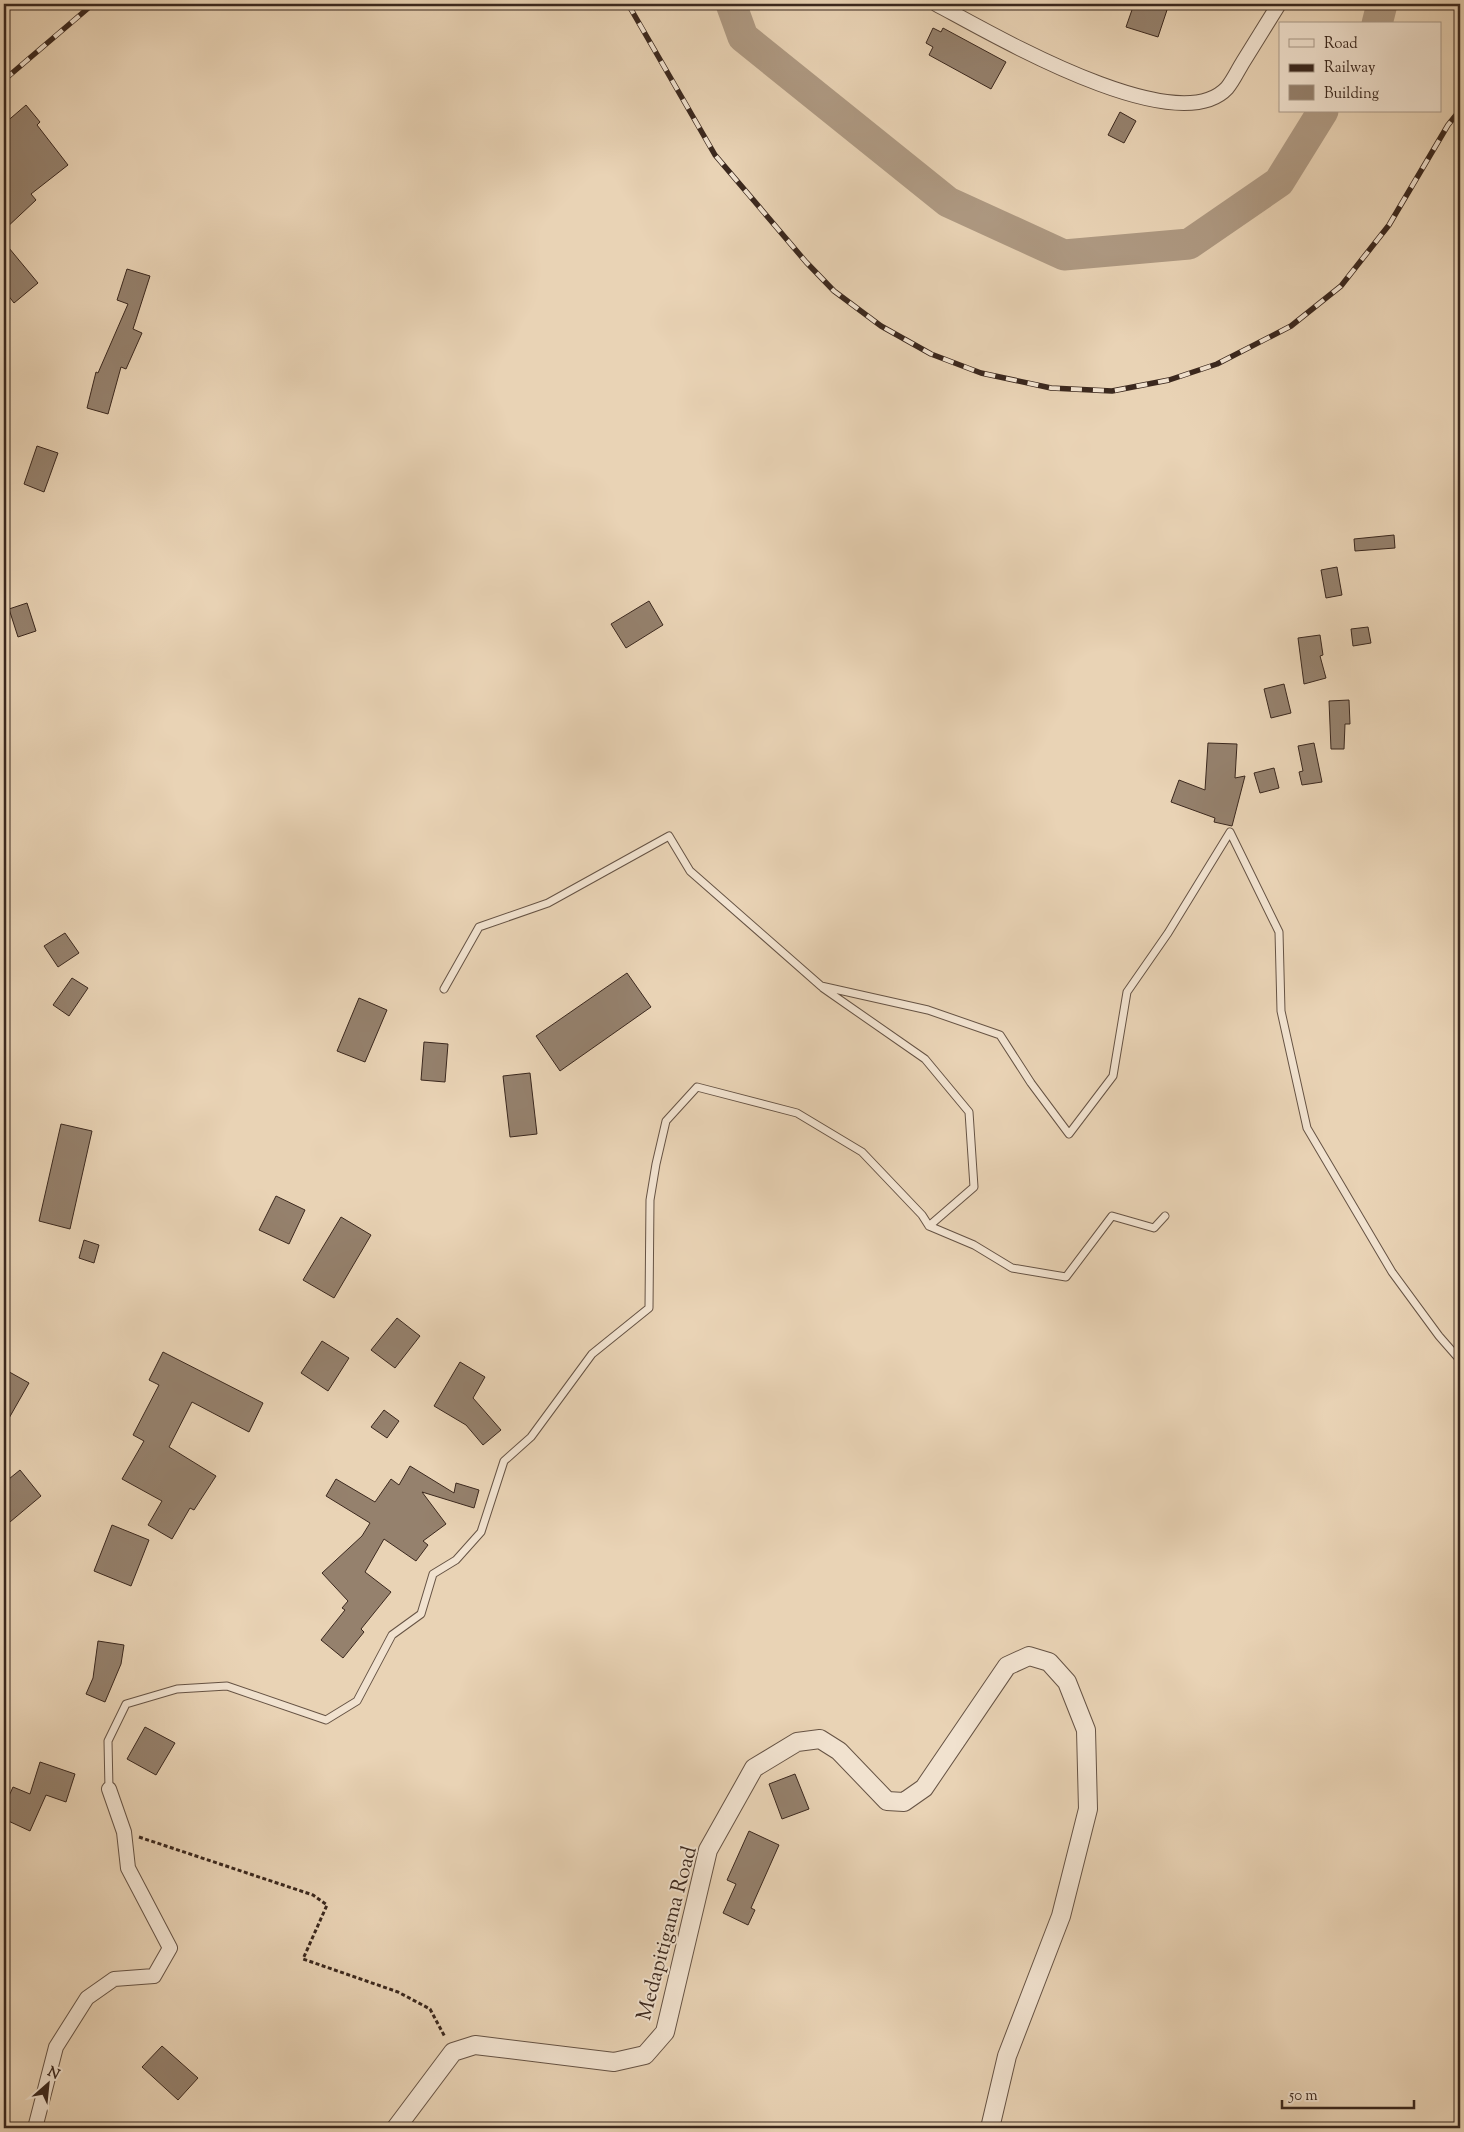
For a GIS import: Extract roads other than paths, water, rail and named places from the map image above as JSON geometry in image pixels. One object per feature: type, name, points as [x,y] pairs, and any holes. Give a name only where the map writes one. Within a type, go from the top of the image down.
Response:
[{"type":"street","points":[[936,4],[1044,62],[1115,89],[1178,104],[1205,102],[1226,88],[1279,4]]},
{"type":"street","name":"Medapitigama Road","points":[[396,2128],[453,2052],[475,2045],[614,2062],[645,2055],[664,2032],[708,1850],[754,1768],[797,1742],[820,1739],[839,1751],[887,1801],[904,1802],[924,1788],[1007,1666],[1029,1656],[1049,1662],[1067,1682],[1083,1722],[1086,1730],[1088,1809],[1061,1916],[1006,2056],[990,2128]]},
{"type":"street","points":[[35,2128],[56,2047],[87,1998],[114,1979],[154,1976],[170,1948],[128,1868],[124,1832],[109,1790]]},
{"type":"lane","points":[[821,986],[928,1010],[1000,1035],[1031,1083],[1069,1134],[1113,1076],[1127,992],[1168,933],[1230,832],[1279,932],[1281,1011],[1307,1128],[1392,1272],[1438,1336],[1460,1360]]},
{"type":"lane","points":[[444,989],[479,927],[548,903],[670,836],[690,871],[821,986],[924,1059],[969,1112],[974,1187],[929,1226]]},
{"type":"lane","points":[[109,1790],[108,1741],[126,1704],[177,1689],[227,1686],[326,1720],[357,1702],[392,1636],[422,1614],[433,1574],[456,1560],[481,1532],[504,1461],[531,1437],[592,1354],[649,1308],[650,1200],[656,1164],[666,1121],[697,1087],[797,1113],[862,1152],[922,1215],[929,1226],[974,1245],[1012,1268],[1066,1277],[1112,1216],[1154,1228],[1165,1216]]},
{"type":"waterway","points":[[731,4],[743,37],[948,202],[1064,255],[1189,244],[1279,182],[1322,112]]},
{"type":"waterway","points":[[1378,22],[1382,4]]},
{"type":"railway","points":[[4,80],[93,4]]},
{"type":"railway","points":[[628,4],[715,155],[806,262],[834,291],[881,326],[931,354],[981,373],[1051,388],[1112,391],[1169,380],[1217,364],[1291,326],[1341,286],[1389,225],[1448,125],[1460,110]]}]
